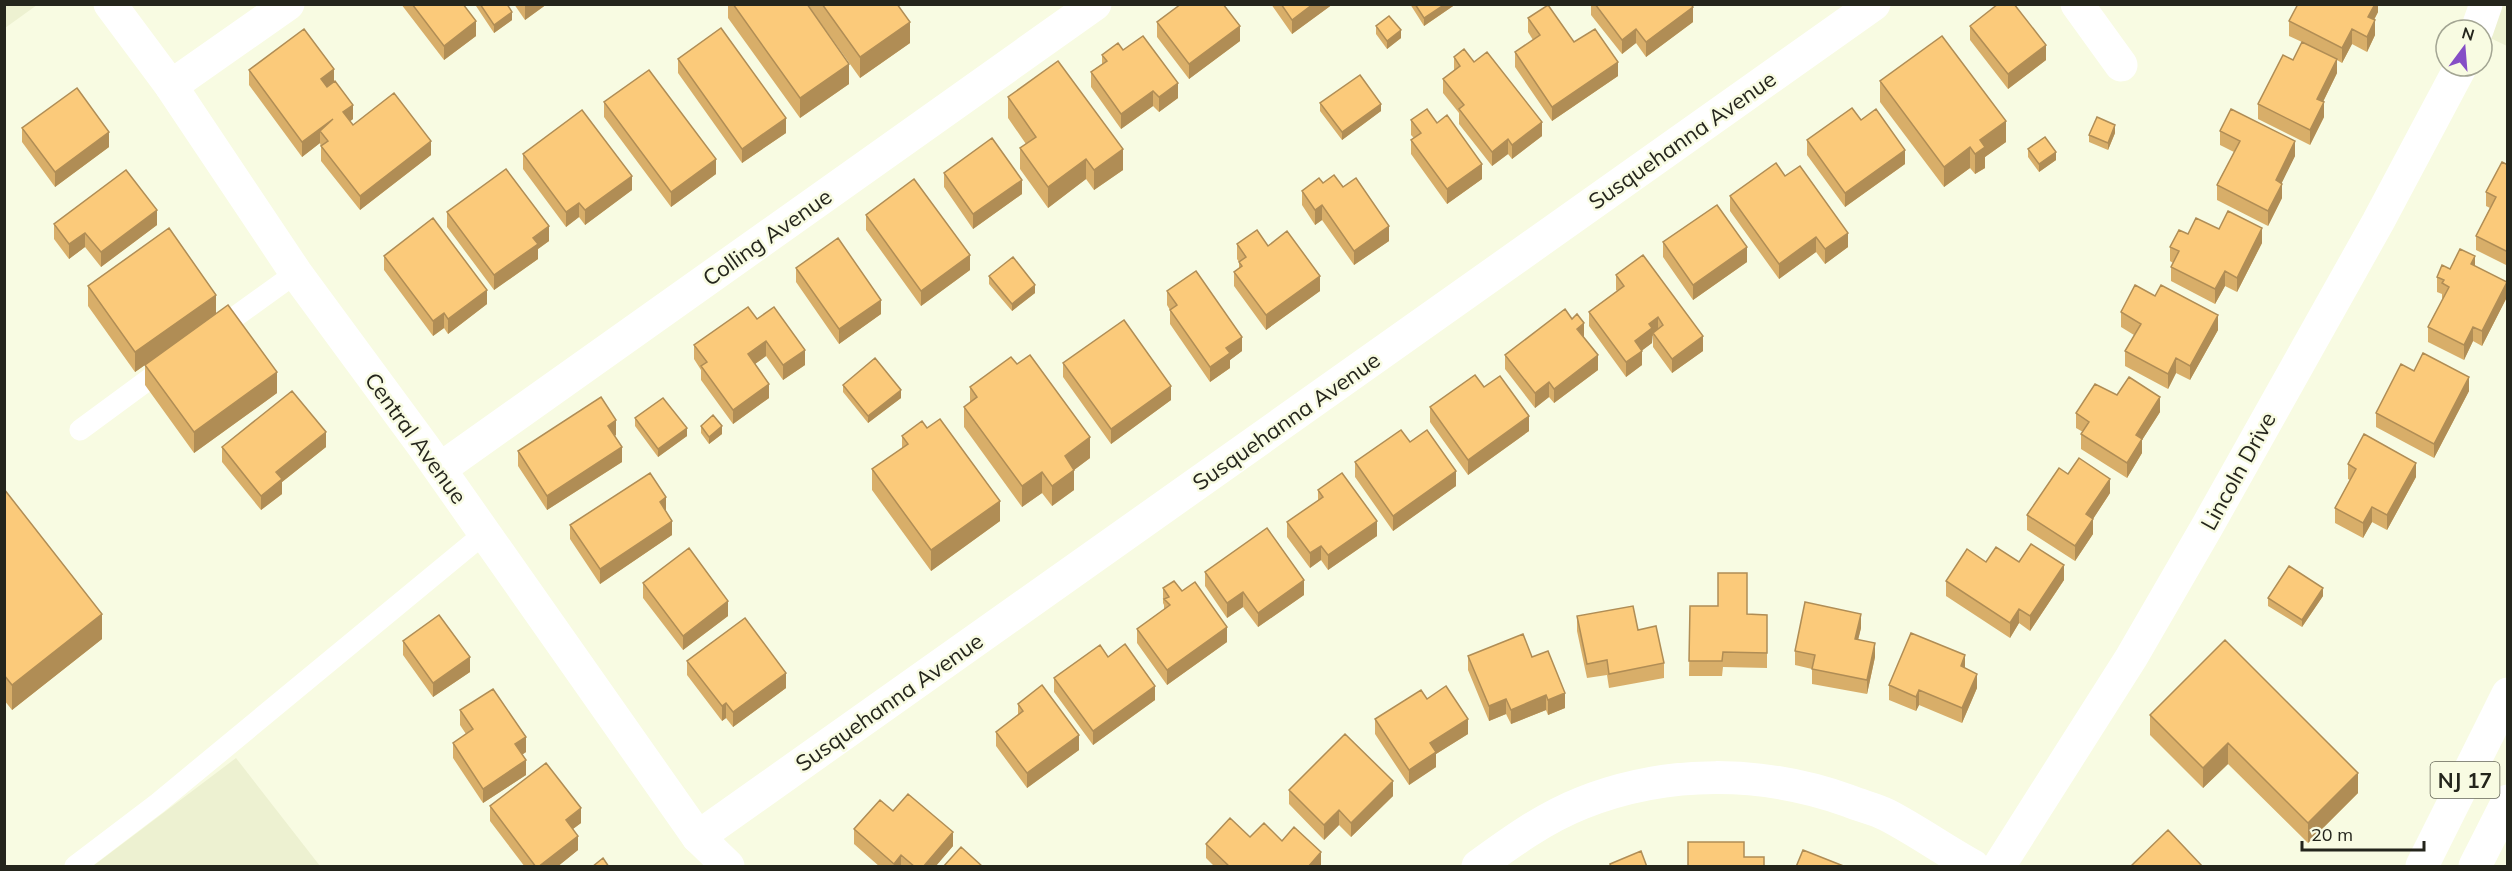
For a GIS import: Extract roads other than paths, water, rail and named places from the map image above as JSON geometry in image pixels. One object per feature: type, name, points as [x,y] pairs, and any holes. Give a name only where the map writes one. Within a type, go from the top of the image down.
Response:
[{"type":"main road","name":"Central Avenue","points":[[110,4],[171,86],[296,273],[440,469],[698,837],[728,867]]},
{"type":"main road","points":[[171,86],[288,4]]},
{"type":"main road","name":"Colling Avenue","points":[[440,469],[1095,4]]},
{"type":"main road","name":"Susquehanna Avenue","points":[[698,837],[1874,4]]},
{"type":"main road","points":[[2077,4],[2121,65]]},
{"type":"main road","name":"Lincoln Drive","points":[[1999,867],[2131,658],[2378,222],[2455,78]]},
{"type":"main road","name":"NJ 17","points":[[2422,867],[2508,694]]},
{"type":"main road","points":[[1478,867],[1524,832],[1582,803],[1639,786],[1703,777],[1756,778],[1814,788],[1886,814],[1973,867]]},
{"type":"main road","name":"NJ 17","points":[[2475,867],[2508,801]]},
{"type":"lane","points":[[202,341],[296,273]]},
{"type":"lane","points":[[80,430],[183,355]]},
{"type":"lane","points":[[75,867],[158,803],[484,533]]}]
